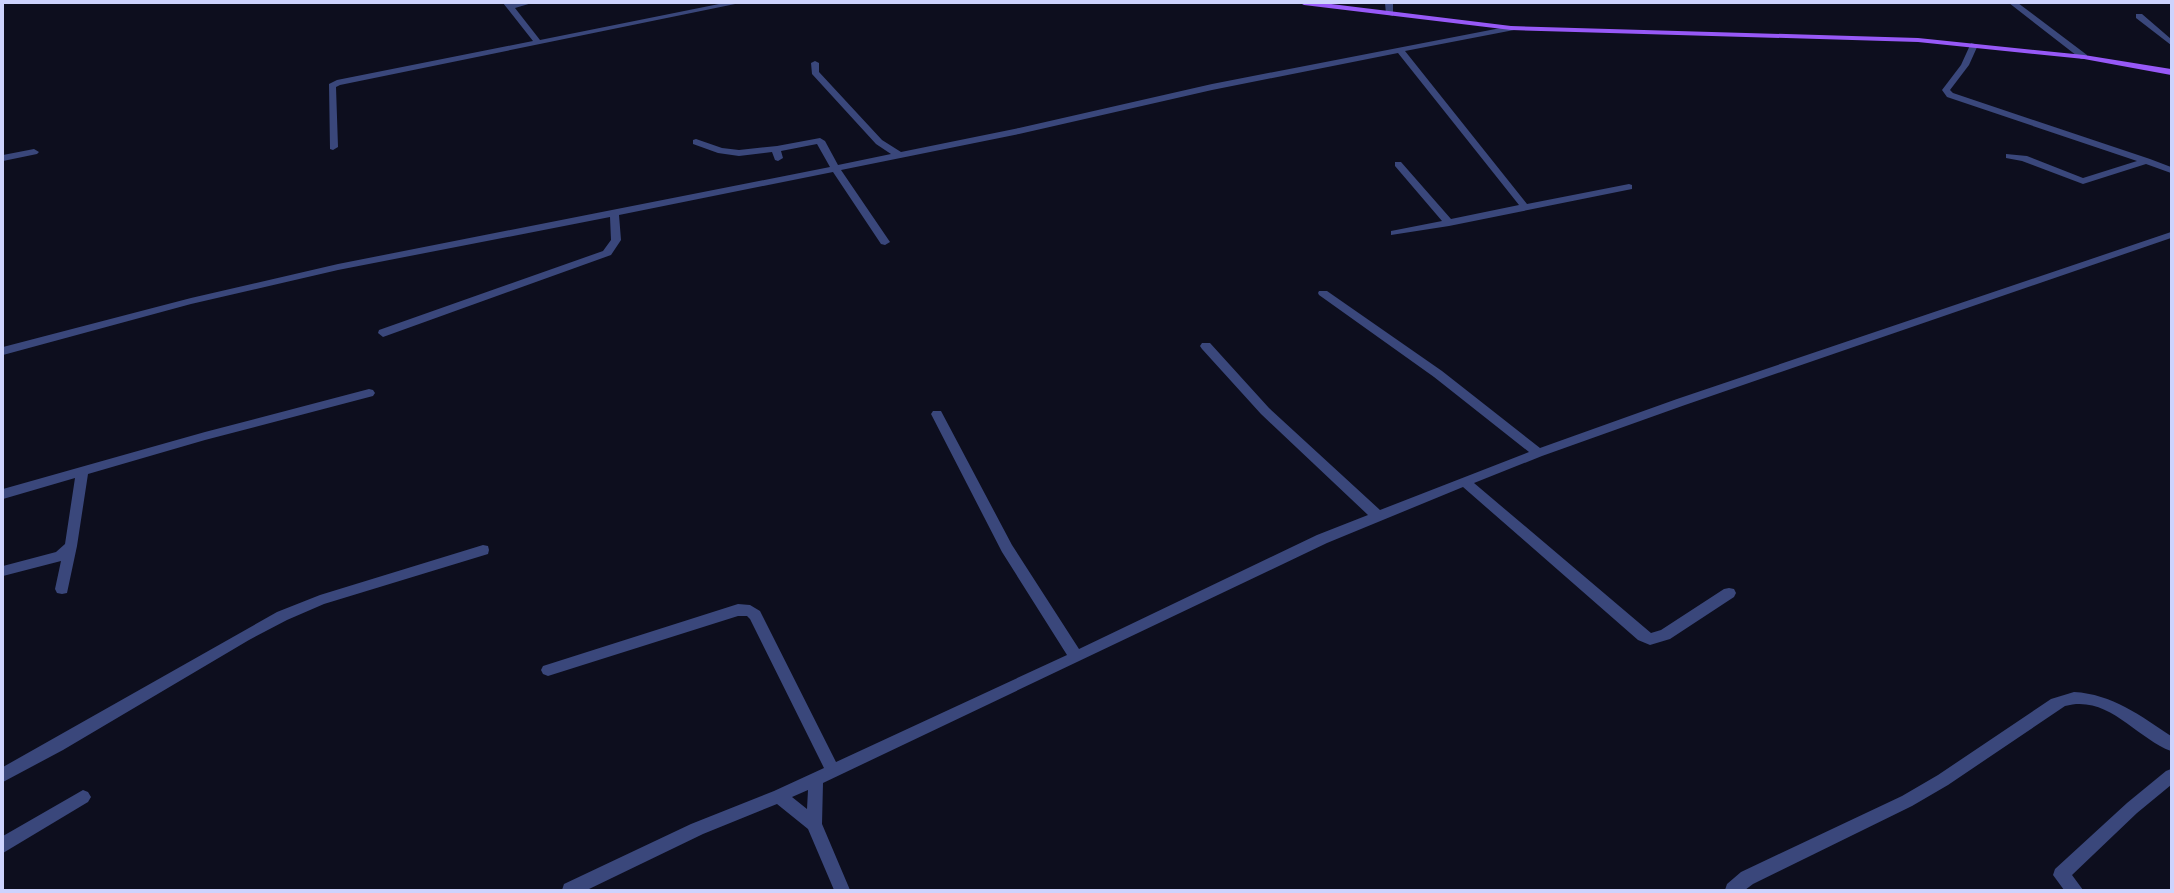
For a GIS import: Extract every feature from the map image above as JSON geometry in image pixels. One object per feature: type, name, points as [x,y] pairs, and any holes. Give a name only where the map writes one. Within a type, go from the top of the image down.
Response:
[{"type":"main road","points":[[1304,3],[1511,28],[1631,33],[1893,38],[1974,45],[2084,58],[2171,72]]},
{"type":"street","points":[[509,5],[528,3]]},
{"type":"street","points":[[333,147],[332,86],[334,84],[724,4],[736,3]]},
{"type":"street","points":[[1389,3],[1390,14]]},
{"type":"street","points":[[2013,3],[2084,58]]},
{"type":"street","points":[[509,5],[538,42]]},
{"type":"street","points":[[2139,16],[2171,43]]},
{"type":"street","points":[[3,351],[133,316],[273,281],[614,214],[1020,131],[1219,86],[1511,28]]},
{"type":"street","points":[[1974,45],[1965,65],[1946,90],[1950,95],[2171,170]]},
{"type":"street","points":[[1400,50],[1525,207]]},
{"type":"street","points":[[815,63],[815,72],[836,96],[879,142],[899,155]]},
{"type":"street","points":[[696,142],[721,151],[740,153],[758,150],[777,154],[820,141],[835,168],[885,242]]},
{"type":"street","points":[[3,158],[34,152]]},
{"type":"street","points":[[2009,156],[2024,158],[2083,181],[2147,161]]},
{"type":"street","points":[[1398,164],[1449,223]]},
{"type":"street","points":[[1395,234],[1629,187]]},
{"type":"street","points":[[383,333],[453,309],[607,252],[614,247],[617,241],[614,214]]},
{"type":"street","points":[[570,890],[697,829],[779,796],[833,771],[1322,539],[1378,516],[1538,453],[1688,399],[1950,312],[2171,235]]},
{"type":"street","points":[[1323,292],[1443,378],[1538,453]]},
{"type":"street","points":[[1206,346],[1265,411],[1378,516]]},
{"type":"street","points":[[3,494],[205,436],[369,393]]},
{"type":"street","points":[[937,414],[1007,548],[1076,657]]},
{"type":"street","points":[[62,589],[71,546],[82,472]]},
{"type":"street","points":[[1465,482],[1643,636],[1650,639],[1665,635],[1730,593]]},
{"type":"street","points":[[3,571],[60,556],[71,546]]},
{"type":"street","points":[[3,775],[58,745],[244,636],[282,616],[320,600],[483,550]]},
{"type":"street","points":[[548,670],[738,610],[750,611],[754,615],[833,771]]},
{"type":"street","points":[[1733,890],[1752,876],[1907,801],[1943,780],[2056,703],[2072,698],[2089,698],[2107,704],[2171,744]]},
{"type":"street","points":[[2075,890],[2061,875],[2132,808],[2171,776]]},
{"type":"street","points":[[816,778],[814,824],[842,890]]},
{"type":"street","points":[[779,796],[814,824]]},
{"type":"street","points":[[3,845],[83,797]]}]
